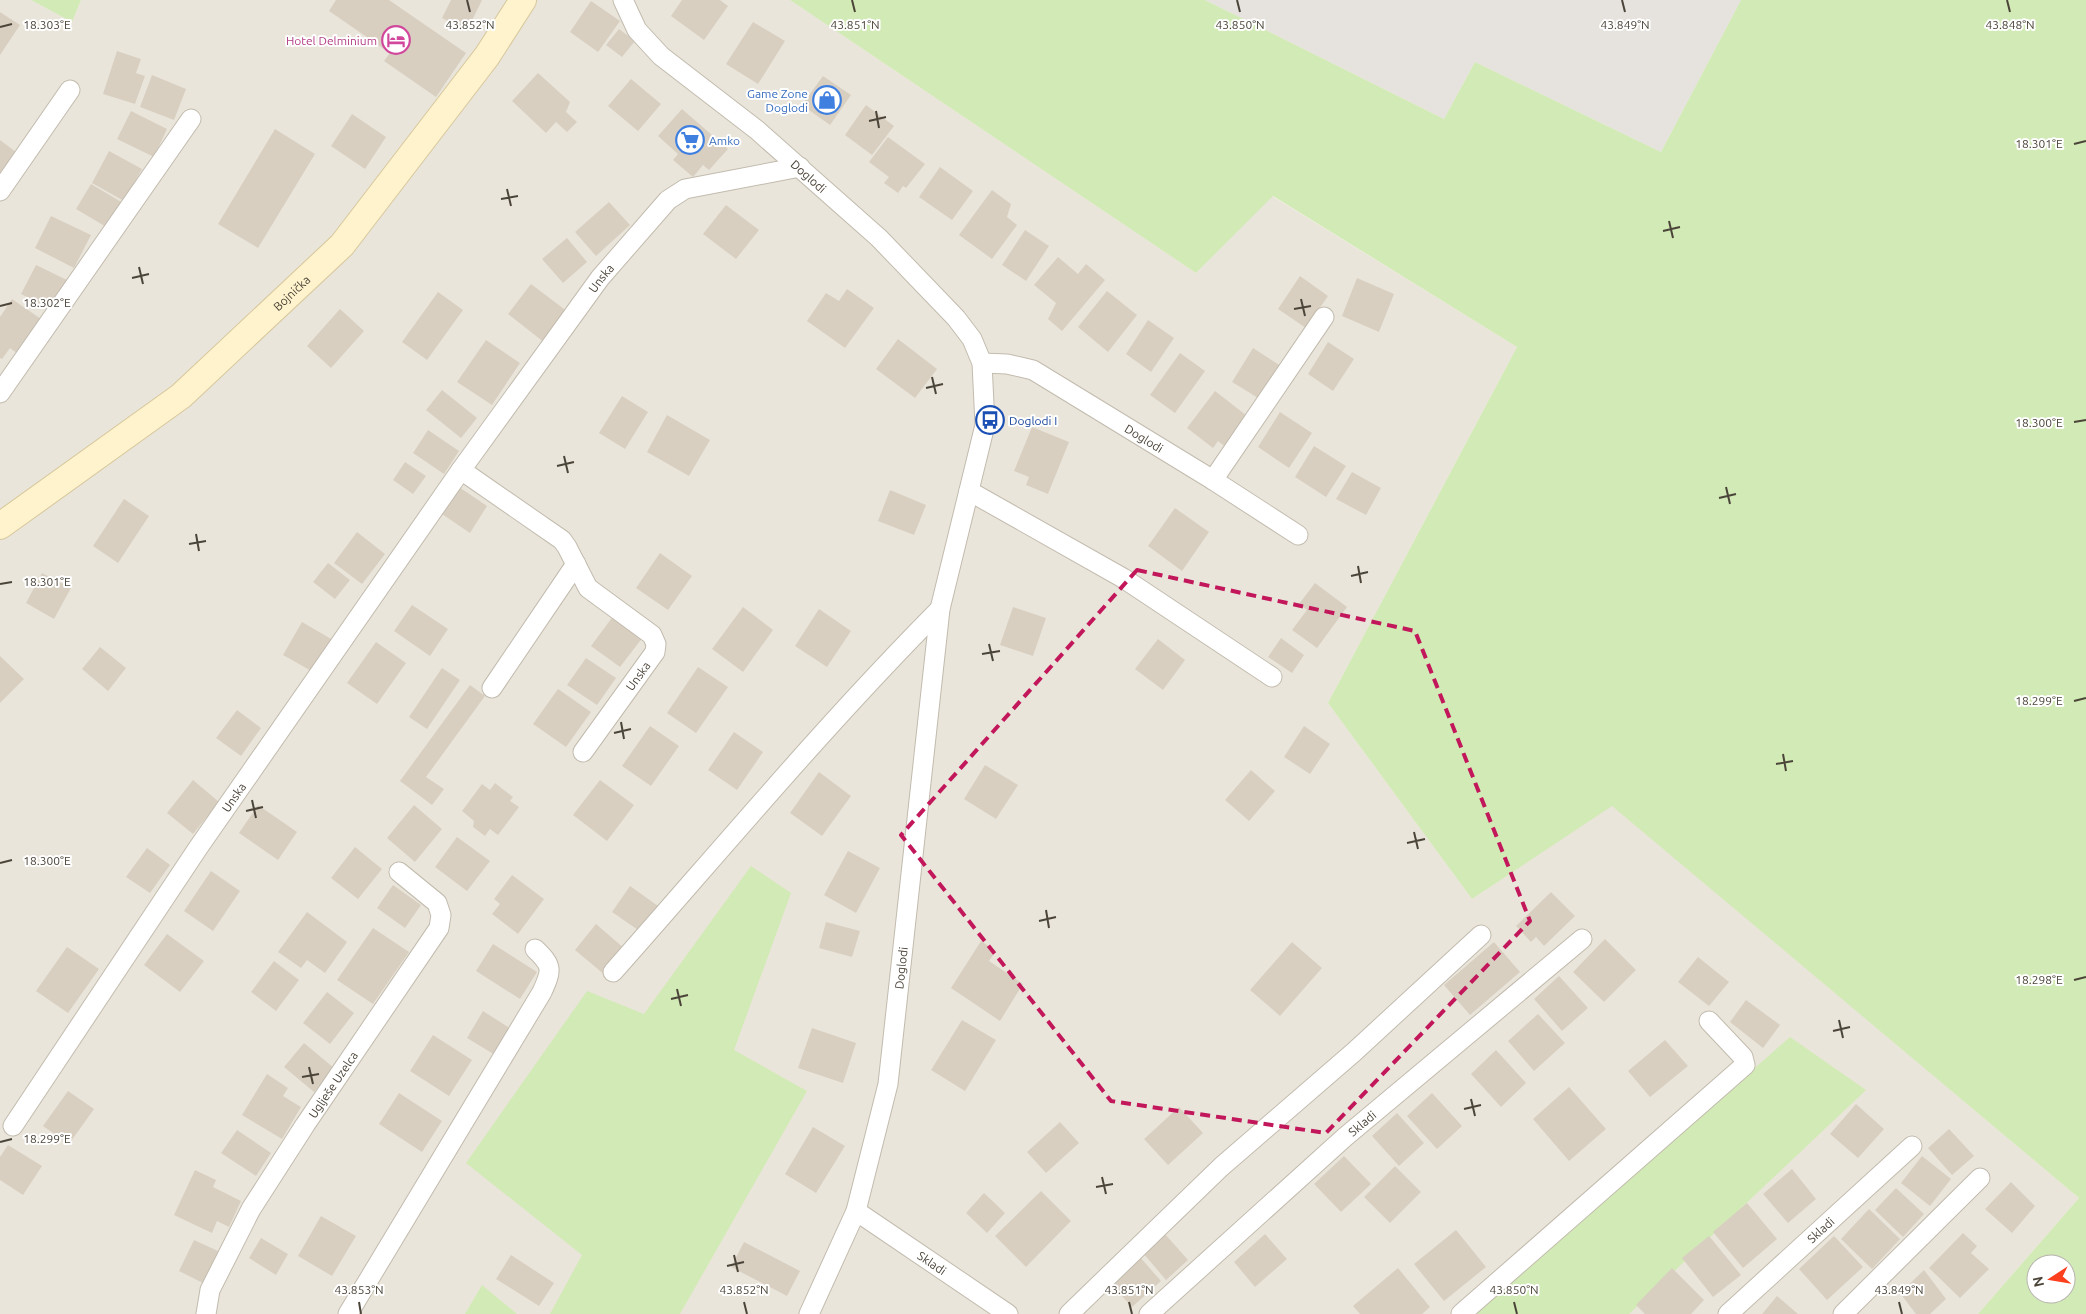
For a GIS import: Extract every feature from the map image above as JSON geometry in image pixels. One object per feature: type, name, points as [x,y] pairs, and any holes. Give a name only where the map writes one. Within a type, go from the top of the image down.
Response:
[{"type":"main road","name":"Bojnička","points":[[4,517],[181,396],[342,245],[487,56],[523,0]]},
{"type":"street","name":"Doglodi","points":[[623,0],[637,30],[661,56],[757,130],[879,238],[956,318],[972,339],[982,363],[985,425],[940,609],[888,1084],[856,1211],[808,1314]]},
{"type":"street","points":[[0,191],[70,90]]},
{"type":"street","points":[[0,393],[191,119]]},
{"type":"street","name":"Unska","points":[[13,1126],[204,840],[461,470],[600,278],[668,200],[685,189],[800,167]]},
{"type":"street","points":[[1213,480],[1324,317]]},
{"type":"street","name":"Doglodi","points":[[982,363],[1008,364],[1033,370],[1213,480],[1298,535]]},
{"type":"street","name":"Unska","points":[[461,470],[562,540],[588,588],[652,635],[656,644],[655,652],[583,752]]},
{"type":"street","points":[[970,491],[1123,578],[1272,677]]},
{"type":"street","points":[[492,688],[576,564]]},
{"type":"street","points":[[613,972],[796,762],[898,651],[940,609]]},
{"type":"street","name":"Uglješe Uzelca","points":[[206,1314],[210,1290],[251,1209],[305,1125],[439,928],[441,915],[437,903],[399,872]]},
{"type":"street","points":[[1070,1314],[1221,1167],[1354,1052],[1481,935]]},
{"type":"street","name":"Skladi","points":[[1149,1314],[1345,1138],[1582,939]]},
{"type":"street","points":[[348,1314],[542,992],[550,975],[550,968],[547,960],[534,949]]},
{"type":"street","points":[[1462,1314],[1745,1065],[1743,1056],[1709,1021]]},
{"type":"street","name":"Skladi","points":[[1728,1314],[1912,1146]]},
{"type":"street","points":[[1843,1314],[1980,1178]]},
{"type":"street","name":"Skladi","points":[[856,1211],[1008,1314]]},
{"type":"highlighted area","points":[[1137,570],[1415,631],[1530,921],[1326,1133],[1111,1101],[901,835]]},
{"type":"shaded area","points":[[0,0],[31,0],[72,22],[81,0],[790,0],[1196,273],[1272,196],[1517,347],[1328,703],[1472,899],[1612,805],[2079,1198],[2030,1254],[2026,1254],[2026,1259],[1978,1314],[0,1314]]},
{"type":"shaded area","points":[[1205,0],[1741,0],[1661,152],[1475,62],[1444,119]]},
{"type":"green space","points":[[31,0],[81,0],[72,22]]},
{"type":"green space","points":[[790,0],[1205,0],[1444,119],[1475,62],[1661,152],[1741,0],[2086,0],[2086,1314],[1978,1314],[2026,1259],[2026,1304],[2076,1304],[2076,1254],[2030,1254],[2079,1198],[1612,806],[1472,899],[1328,703],[1517,347],[1273,196],[1196,273]]},
{"type":"green space","points":[[751,866],[791,893],[734,1050],[807,1091],[680,1314],[550,1314],[582,1255],[466,1163],[587,991],[644,1014]]},
{"type":"green space","points":[[1790,1037],[1866,1090],[1629,1314],[1476,1314]]},
{"type":"green space","points":[[482,1285],[517,1314],[465,1314]]},
{"type":"building","points":[[336,0],[389,0],[466,53],[436,97],[384,61],[390,53],[329,11]]},
{"type":"building","points":[[451,0],[482,0],[467,31],[442,18]]},
{"type":"building","points":[[682,0],[720,0],[728,6],[704,40],[671,16]]},
{"type":"building","points":[[591,1],[620,21],[598,52],[570,32]]},
{"type":"building","points":[[0,12],[20,25],[0,55]]},
{"type":"building","points":[[753,22],[785,41],[758,84],[726,64]]},
{"type":"building","points":[[619,29],[635,41],[622,57],[606,45]]},
{"type":"building","points":[[117,51],[141,59],[136,73],[145,76],[135,104],[103,94]]},
{"type":"building","points":[[538,73],[570,102],[566,112],[577,122],[567,132],[556,122],[546,133],[512,101]]},
{"type":"building","points":[[152,75],[186,89],[174,120],[140,107]]},
{"type":"building","name":"Game Zone Doglodi","points":[[823,76],[851,95],[830,125],[802,105]]},
{"type":"building","points":[[631,79],[661,104],[638,131],[608,106]]},
{"type":"building","points":[[866,105],[894,126],[872,155],[845,135]]},
{"type":"building","points":[[682,109],[728,149],[709,170],[703,165],[693,177],[673,160],[678,154],[658,136]]},
{"type":"building","points":[[131,111],[167,129],[154,157],[117,139]]},
{"type":"building","points":[[352,114],[386,137],[365,169],[331,146]]},
{"type":"building","points":[[275,129],[315,154],[258,248],[218,224]]},
{"type":"building","points":[[888,137],[925,164],[906,188],[903,186],[898,193],[884,183],[889,177],[869,162]]},
{"type":"building","points":[[0,140],[16,152],[0,173]]},
{"type":"building","points":[[109,151],[142,169],[124,201],[92,183]]},
{"type":"building","points":[[940,167],[973,191],[952,220],[919,197]]},
{"type":"building","points":[[91,184],[123,203],[108,228],[76,209]]},
{"type":"building","points":[[992,190],[1011,204],[1007,217],[1017,225],[992,259],[959,235]]},
{"type":"building","points":[[609,202],[630,225],[596,256],[575,232]]},
{"type":"building","points":[[726,205],[759,230],[736,259],[703,234]]},
{"type":"building","points":[[51,216],[91,235],[74,268],[35,248]]},
{"type":"building","points":[[1025,230],[1049,246],[1026,281],[1002,265]]},
{"type":"building","points":[[567,238],[587,262],[563,283],[542,259]]},
{"type":"building","points":[[1058,257],[1078,274],[1086,264],[1105,280],[1062,331],[1048,319],[1056,303],[1034,285]]},
{"type":"building","points":[[36,265],[69,281],[54,310],[21,294]]},
{"type":"building","points":[[1300,276],[1328,296],[1306,328],[1278,309]]},
{"type":"building","points":[[1357,278],[1394,294],[1379,332],[1342,316]]},
{"type":"building","points":[[531,284],[568,312],[545,343],[508,314]]},
{"type":"building","points":[[847,289],[874,308],[845,348],[807,321],[826,293],[839,301]]},
{"type":"building","points":[[1107,291],[1137,315],[1108,352],[1078,327]]},
{"type":"building","points":[[438,292],[463,310],[427,360],[402,342]]},
{"type":"building","points":[[12,299],[41,319],[18,354],[10,348],[2,359],[0,358],[0,317]]},
{"type":"building","points":[[340,309],[364,331],[331,368],[307,346]]},
{"type":"building","points":[[1148,320],[1174,338],[1151,372],[1126,354]]},
{"type":"building","points":[[898,339],[937,369],[915,398],[876,369]]},
{"type":"building","points":[[486,340],[520,363],[492,405],[457,382]]},
{"type":"building","points":[[1328,342],[1354,359],[1333,391],[1308,374]]},
{"type":"building","points":[[1253,348],[1284,368],[1263,401],[1232,382]]},
{"type":"building","points":[[1180,353],[1205,371],[1175,413],[1150,395]]},
{"type":"building","points":[[442,390],[477,418],[461,438],[426,410]]},
{"type":"building","points":[[1215,391],[1251,419],[1228,449],[1218,441],[1213,448],[1187,428]]},
{"type":"building","points":[[622,396],[648,412],[625,449],[599,433]]},
{"type":"building","points":[[1280,412],[1312,433],[1289,468],[1258,447]]},
{"type":"building","points":[[667,415],[710,440],[689,476],[647,452]]},
{"type":"building","points":[[1032,427],[1069,442],[1048,494],[1026,485],[1029,477],[1014,471]]},
{"type":"building","points":[[428,430],[459,451],[444,474],[413,453]]},
{"type":"building","points":[[1314,446],[1346,466],[1326,497],[1295,477]]},
{"type":"building","points":[[405,462],[426,476],[413,494],[393,480]]},
{"type":"building","points":[[1352,472],[1381,488],[1366,515],[1336,499]]},
{"type":"building","points":[[459,487],[487,506],[470,533],[442,514]]},
{"type":"building","points":[[890,490],[926,505],[914,535],[878,521]]},
{"type":"building","points":[[124,499],[149,516],[118,563],[93,546]]},
{"type":"building","points":[[1175,508],[1209,532],[1182,571],[1148,546]]},
{"type":"building","points":[[357,532],[385,554],[362,584],[334,563]]},
{"type":"building","points":[[660,553],[692,576],[668,610],[636,588]]},
{"type":"building","points":[[328,563],[350,580],[335,599],[313,582]]},
{"type":"building","points":[[42,573],[71,588],[54,619],[26,603]]},
{"type":"building","points":[[1315,583],[1347,607],[1317,648],[1292,630],[1307,610],[1299,604]]},
{"type":"building","points":[[412,605],[448,629],[430,656],[394,631]]},
{"type":"building","points":[[743,607],[773,630],[743,672],[712,649]]},
{"type":"building","points":[[1013,607],[1046,618],[1033,656],[1000,645]]},
{"type":"building","points":[[819,609],[851,631],[827,667],[795,646]]},
{"type":"building","points":[[614,615],[643,637],[620,667],[591,646]]},
{"type":"building","points":[[302,622],[333,640],[315,673],[283,655]]},
{"type":"building","points":[[1281,638],[1304,655],[1292,673],[1268,657]]},
{"type":"building","points":[[1158,639],[1185,660],[1163,690],[1135,669]]},
{"type":"building","points":[[376,642],[406,663],[377,704],[347,683]]},
{"type":"building","points":[[100,647],[126,668],[108,691],[82,669]]},
{"type":"building","points":[[0,656],[24,679],[0,703]]},
{"type":"building","points":[[586,658],[616,678],[597,705],[567,685]]},
{"type":"building","points":[[698,667],[728,687],[696,733],[667,713]]},
{"type":"building","points":[[442,668],[460,680],[427,729],[409,717]]},
{"type":"building","points":[[470,685],[485,696],[426,777],[444,789],[432,805],[400,781]]},
{"type":"building","points":[[558,689],[591,712],[566,747],[533,724]]},
{"type":"building","points":[[237,710],[261,728],[241,756],[216,738]]},
{"type":"building","points":[[650,726],[679,746],[651,786],[622,766]]},
{"type":"building","points":[[1304,726],[1330,744],[1310,774],[1284,757]]},
{"type":"building","points":[[734,732],[763,752],[737,790],[708,770]]},
{"type":"building","points":[[985,765],[1018,785],[996,819],[964,799]]},
{"type":"building","points":[[1251,770],[1275,791],[1249,821],[1225,800]]},
{"type":"building","points":[[819,772],[851,796],[822,836],[790,813]]},
{"type":"building","points":[[193,780],[219,802],[193,834],[167,813]]},
{"type":"building","points":[[600,780],[634,805],[607,841],[573,815]]},
{"type":"building","points":[[495,783],[513,797],[510,801],[519,807],[498,835],[490,829],[485,836],[473,827],[474,821],[462,811],[482,784],[490,790]]},
{"type":"building","points":[[258,805],[297,832],[278,860],[239,833]]},
{"type":"building","points":[[414,805],[442,829],[415,862],[387,838]]},
{"type":"building","points":[[457,837],[490,861],[467,891],[435,867]]},
{"type":"building","points":[[355,847],[382,869],[358,899],[331,878]]},
{"type":"building","points":[[147,848],[170,865],[150,893],[126,877]]},
{"type":"building","points":[[848,851],[880,868],[856,913],[824,895]]},
{"type":"building","points":[[211,871],[240,891],[213,931],[184,911]]},
{"type":"building","points":[[512,875],[544,899],[518,934],[492,914],[500,904],[494,899]]},
{"type":"building","points":[[393,885],[421,905],[405,928],[377,908]]},
{"type":"building","points":[[630,886],[658,906],[641,932],[612,912]]},
{"type":"building","points":[[1551,892],[1575,916],[1544,946],[1536,937],[1531,942],[1516,926]]},
{"type":"building","points":[[307,912],[347,942],[325,973],[307,960],[301,968],[278,952]]},
{"type":"building","points":[[826,922],[860,931],[852,957],[819,948]]},
{"type":"building","points":[[596,924],[625,949],[605,975],[575,950]]},
{"type":"building","points":[[373,928],[409,952],[373,1004],[337,980]]},
{"type":"building","points":[[167,934],[204,961],[180,992],[144,965]]},
{"type":"building","points":[[1605,939],[1636,970],[1604,1002],[1573,972]]},
{"type":"building","points":[[981,941],[996,951],[989,961],[1023,984],[1000,1021],[951,988]]},
{"type":"building","points":[[1292,942],[1322,968],[1280,1016],[1250,990]]},
{"type":"building","points":[[1494,942],[1520,972],[1470,1015],[1444,985]]},
{"type":"building","points":[[493,944],[537,972],[520,999],[476,971]]},
{"type":"building","points":[[67,947],[99,969],[68,1013],[36,991]]},
{"type":"building","points":[[1698,957],[1729,982],[1709,1006],[1678,982]]},
{"type":"building","points":[[274,961],[299,980],[276,1011],[251,992]]},
{"type":"building","points":[[1559,976],[1588,1008],[1562,1031],[1534,999]]},
{"type":"building","points":[[327,992],[354,1013],[330,1044],[303,1023]]},
{"type":"building","points":[[1746,1000],[1780,1025],[1763,1048],[1730,1022]]},
{"type":"building","points":[[483,1011],[511,1029],[495,1055],[467,1038]]},
{"type":"building","points":[[1538,1014],[1565,1043],[1534,1071],[1508,1041]]},
{"type":"building","points":[[962,1020],[996,1040],[965,1091],[931,1070]]},
{"type":"building","points":[[812,1028],[856,1043],[843,1083],[798,1068]]},
{"type":"building","points":[[433,1035],[472,1060],[449,1096],[410,1071]]},
{"type":"building","points":[[1665,1040],[1688,1066],[1650,1097],[1628,1071]]},
{"type":"building","points":[[304,1043],[334,1068],[314,1092],[284,1067]]},
{"type":"building","points":[[1496,1050],[1526,1083],[1501,1107],[1471,1074]]},
{"type":"building","points":[[267,1074],[288,1088],[283,1096],[301,1107],[282,1139],[242,1115]]},
{"type":"building","points":[[1569,1087],[1606,1129],[1569,1161],[1533,1119]]},
{"type":"building","points":[[68,1091],[94,1109],[69,1144],[43,1126]]},
{"type":"building","points":[[399,1093],[442,1121],[422,1152],[379,1124]]},
{"type":"building","points":[[1432,1093],[1462,1126],[1437,1149],[1407,1116]]},
{"type":"building","points":[[1856,1104],[1884,1129],[1858,1158],[1830,1134]]},
{"type":"building","points":[[1179,1107],[1203,1133],[1168,1165],[1144,1139]]},
{"type":"building","points":[[1397,1113],[1424,1143],[1399,1166],[1372,1136]]},
{"type":"building","points":[[1060,1122],[1079,1143],[1046,1173],[1027,1152]]},
{"type":"building","points":[[813,1127],[845,1146],[816,1193],[785,1174]]},
{"type":"building","points":[[1949,1129],[1974,1156],[1952,1175],[1928,1148]]},
{"type":"building","points":[[237,1130],[271,1153],[256,1176],[221,1153]]},
{"type":"building","points":[[8,1145],[42,1166],[23,1195],[0,1180],[0,1157]]},
{"type":"building","points":[[1344,1156],[1371,1184],[1341,1212],[1314,1184]]},
{"type":"building","points":[[1922,1156],[1951,1179],[1930,1206],[1901,1183]]},
{"type":"building","points":[[1395,1166],[1421,1192],[1390,1223],[1364,1197]]},
{"type":"building","points":[[1792,1169],[1816,1199],[1788,1223],[1763,1194]]},
{"type":"building","points":[[195,1170],[216,1180],[213,1187],[241,1201],[229,1227],[217,1221],[212,1233],[174,1215]]},
{"type":"building","points":[[2011,1182],[2035,1206],[2012,1233],[1985,1209]]},
{"type":"building","points":[[1896,1188],[1924,1214],[1903,1237],[1875,1210]]},
{"type":"building","points":[[1041,1191],[1071,1221],[1026,1267],[995,1236]]},
{"type":"building","points":[[984,1193],[1005,1213],[987,1233],[966,1213]]},
{"type":"building","points":[[1747,1203],[1777,1239],[1743,1268],[1713,1232]]},
{"type":"building","points":[[1869,1209],[1900,1239],[1872,1269],[1841,1239]]},
{"type":"building","points":[[321,1216],[356,1236],[332,1276],[298,1256]]},
{"type":"building","points":[[1456,1230],[1486,1267],[1444,1301],[1414,1264]]},
{"type":"building","points":[[1963,1233],[1977,1246],[1971,1253],[1989,1269],[1960,1298],[1929,1268]]},
{"type":"building","points":[[1165,1234],[1188,1260],[1166,1280],[1143,1253]]},
{"type":"building","points":[[1265,1234],[1287,1259],[1255,1287],[1234,1262]]},
{"type":"building","points":[[1709,1236],[1741,1275],[1713,1297],[1682,1258]]},
{"type":"building","points":[[1834,1236],[1863,1267],[1827,1300],[1799,1269]]},
{"type":"building","points":[[261,1238],[288,1254],[276,1275],[249,1258]]},
{"type":"building","points":[[194,1240],[218,1251],[203,1283],[179,1271]]},
{"type":"building","points":[[744,1242],[800,1271],[787,1296],[731,1267]]},
{"type":"building","points":[[511,1255],[554,1283],[539,1306],[496,1279]]},
{"type":"building","points":[[1139,1256],[1161,1281],[1132,1307],[1110,1283]]},
{"type":"building","points":[[1398,1268],[1430,1307],[1422,1314],[1360,1314],[1353,1306]]},
{"type":"building","points":[[1672,1268],[1704,1300],[1691,1314],[1645,1314],[1636,1305]]},
{"type":"building","points":[[1924,1270],[1946,1299],[1930,1314],[1916,1314],[1900,1293]]},
{"type":"building","points":[[1777,1296],[1798,1314],[1762,1314]]},
{"type":"place","name":"Hotel Delminium","points":[[396,40]]},
{"type":"place","name":"Game Zone Doglodi","points":[[827,100]]},
{"type":"place","name":"Amko","points":[[690,140]]},
{"type":"place","name":"Doglodi I","points":[[990,420]]}]
